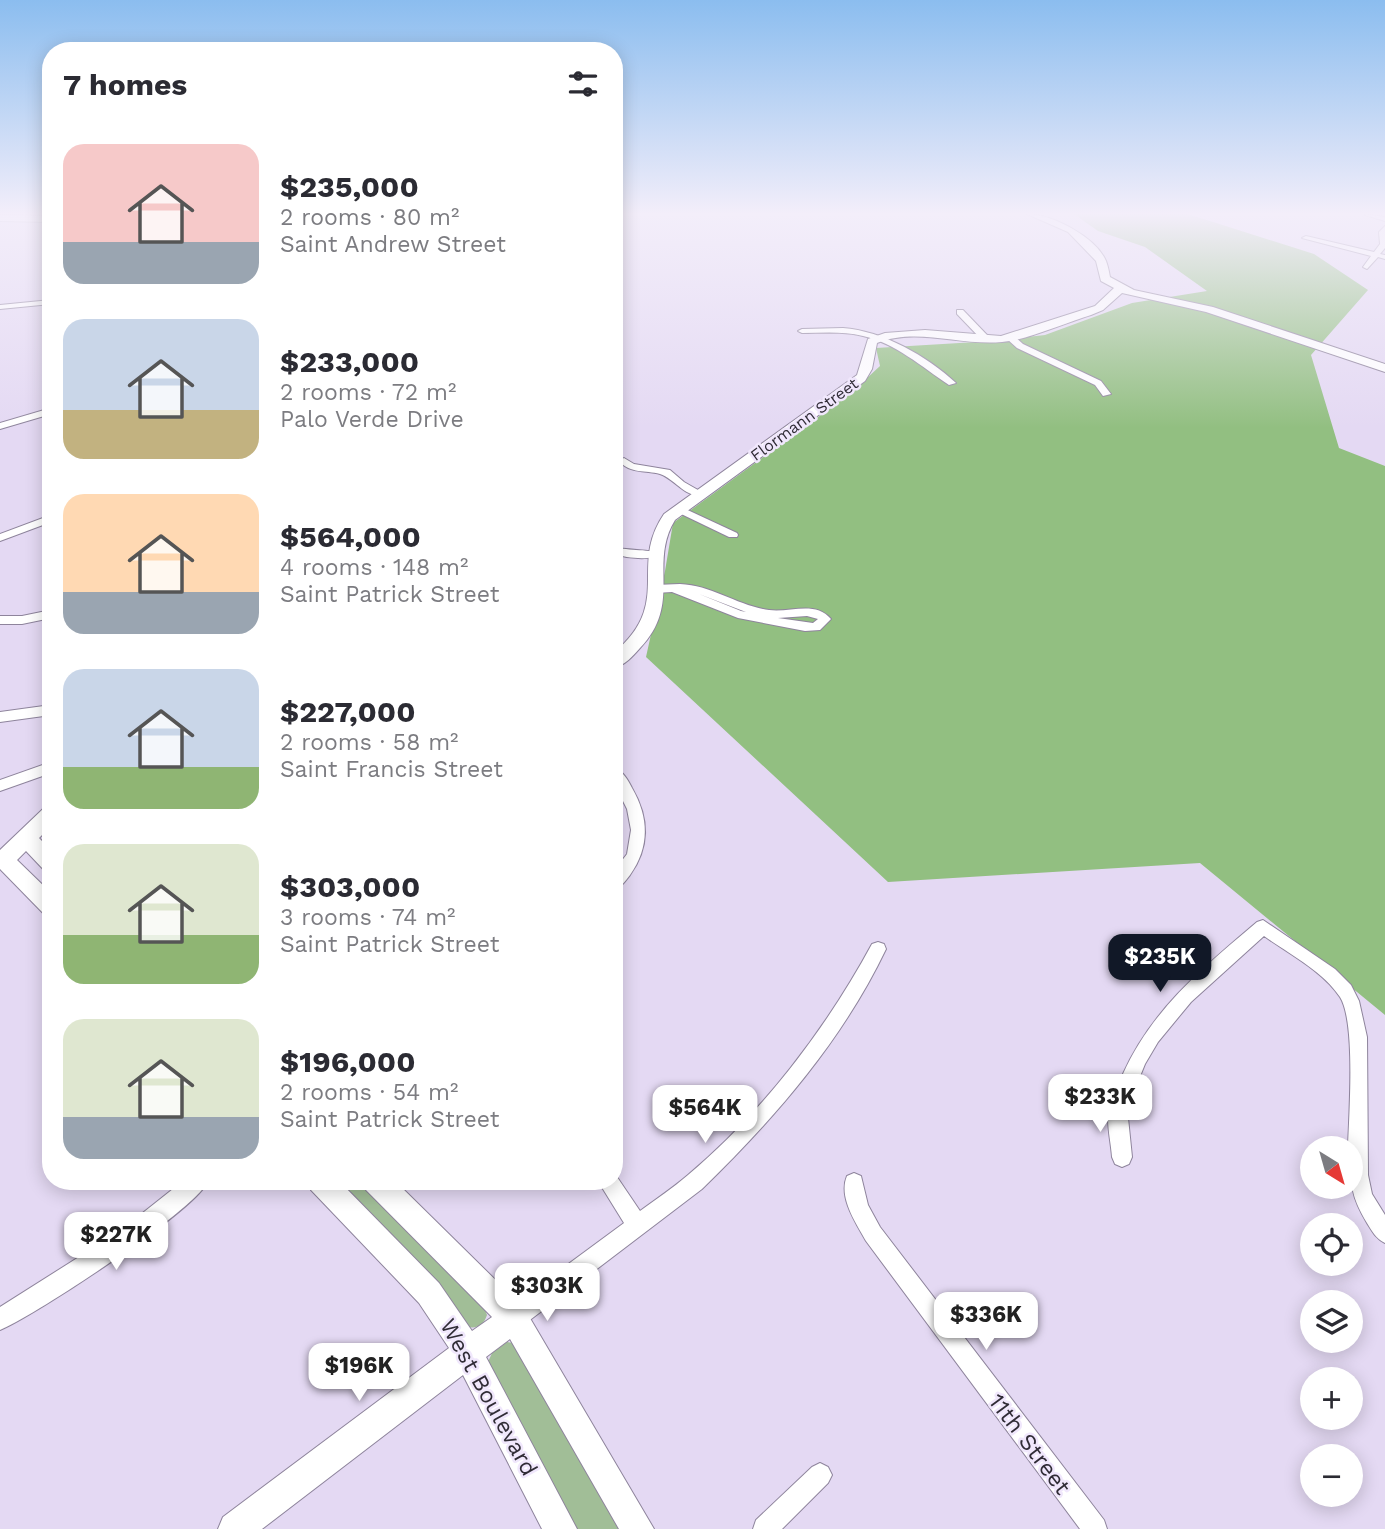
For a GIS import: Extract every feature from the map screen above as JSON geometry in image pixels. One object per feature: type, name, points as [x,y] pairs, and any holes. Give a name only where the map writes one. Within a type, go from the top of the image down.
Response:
[{"type":"street","points":[[1115,285],[1120,289],[1209,309],[1385,368]]},
{"type":"street","points":[[878,338],[932,333],[985,338],[1010,337],[1087,313],[1120,289]]},
{"type":"street","points":[[0,307],[42,303]]},
{"type":"street","points":[[960,312],[985,338]]},
{"type":"street","points":[[802,331],[856,332],[878,338],[952,383]]},
{"type":"street","points":[[1010,337],[1020,346],[1098,383],[1106,394]]},
{"type":"street","name":"Flormann Street","points":[[623,654],[638,640],[654,612],[655,554],[661,528],[679,509],[861,378],[868,367],[869,344],[878,338]]},
{"type":"street","points":[[0,426],[42,414]]},
{"type":"street","points":[[624,461],[631,467],[666,472],[680,484],[700,494]]},
{"type":"street","points":[[679,509],[733,535]]},
{"type":"street","points":[[0,538],[42,522]]},
{"type":"street","points":[[623,553],[655,554]]},
{"type":"street","points":[[655,589],[676,589],[698,590],[755,611],[774,614],[808,612],[816,613],[825,619],[816,627],[805,627],[738,614],[676,589]]},
{"type":"street","points":[[0,620],[22,620],[42,616]]},
{"type":"street","points":[[0,717],[42,711]]},
{"type":"street","points":[[0,786],[42,770]]},
{"type":"street","points":[[623,788],[633,804],[638,833],[636,852],[623,870]]},
{"type":"street","points":[[42,821],[1,859],[42,898]]},
{"type":"street","points":[[25,837],[42,855]]},
{"type":"street","points":[[1122,1157],[1118,1108],[1134,1067],[1174,1007],[1199,981],[1263,927],[1344,989],[1356,1017],[1358,1175],[1363,1198],[1385,1233]]},
{"type":"street","points":[[235,1529],[695,1182],[804,1065],[856,994],[878,949]]},
{"type":"street","name":"11th Street","points":[[854,1183],[859,1208],[873,1234],[1095,1529]]},
{"type":"street","points":[[0,1319],[115,1248],[160,1215],[188,1190]]},
{"type":"street","name":"West Boulevard","points":[[329,1190],[429,1293],[453,1325],[560,1529]]},
{"type":"street","points":[[385,1190],[514,1318],[637,1529]]},
{"type":"street","points":[[614,1190],[638,1225]]},
{"type":"street","points":[[765,1529],[820,1475]]},
{"type":"green space","points":[[1199,285],[1361,285],[1368,290],[1311,355],[1339,448],[1385,466],[1385,1015],[1200,863],[888,882],[646,657],[673,523],[851,393],[880,366],[876,348],[1045,335],[1132,303],[1207,291]]},
{"type":"green space","points":[[338,1190],[369,1190],[481,1300],[487,1315],[478,1326],[468,1327]]},
{"type":"green space","points":[[507,1342],[515,1343],[626,1529],[570,1529],[488,1362],[492,1353]]}]
